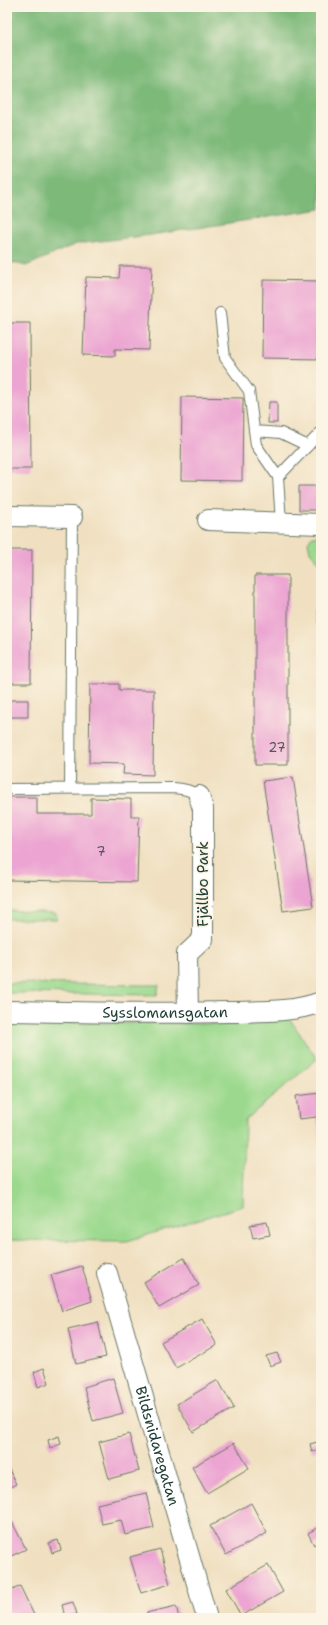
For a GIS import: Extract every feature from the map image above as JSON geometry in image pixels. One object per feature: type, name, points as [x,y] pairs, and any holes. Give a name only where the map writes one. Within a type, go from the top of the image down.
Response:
[{"type":"street","points":[[7,516],[72,517]]},
{"type":"street","points":[[208,520],[321,524]]},
{"type":"street","name":"Fjällbo Park","points":[[188,1013],[187,954],[203,939],[203,809],[199,796]]},
{"type":"street","name":"Sysslomansgatan","points":[[7,1010],[188,1013],[278,1010],[321,1002]]},
{"type":"street","name":"Bildsnidaregatan","points":[[107,1273],[207,1618]]},
{"type":"lane","points":[[220,313],[225,358],[249,391],[256,445],[278,477],[281,523]]},
{"type":"lane","points":[[254,431],[281,433],[308,446]]},
{"type":"lane","points":[[278,477],[321,432]]},
{"type":"lane","points":[[70,789],[72,517]]},
{"type":"lane","points":[[7,789],[184,789],[199,796]]},
{"type":"green space","points":[[7,7],[321,7],[321,209],[151,235],[76,244],[26,266],[7,261]]},
{"type":"green space","points":[[321,535],[320,563],[310,552],[308,542],[312,536]]},
{"type":"green space","points":[[7,910],[56,913],[57,919],[7,919]]},
{"type":"green space","points":[[7,983],[159,985],[157,995],[7,993]]},
{"type":"green space","points":[[289,1018],[317,1059],[245,1120],[243,1206],[127,1241],[7,1240],[7,1022],[228,1024]]},
{"type":"building","points":[[120,266],[152,266],[149,350],[115,349],[115,356],[83,355],[86,277],[119,278]]},
{"type":"building","points":[[263,280],[321,281],[321,359],[262,358]]},
{"type":"building","points":[[7,323],[30,323],[31,469],[7,469]]},
{"type":"building","points":[[182,397],[243,398],[242,481],[181,480]]},
{"type":"building","points":[[269,402],[277,402],[277,423],[268,423]]},
{"type":"building","points":[[299,486],[321,486],[321,510],[299,510]]},
{"type":"building","points":[[7,550],[32,550],[31,683],[7,683]]},
{"type":"building","points":[[255,575],[288,575],[288,765],[255,765]]},
{"type":"building","points":[[318,592],[321,592],[321,623],[318,623]]},
{"type":"building","points":[[90,684],[119,684],[119,690],[154,690],[153,775],[123,774],[124,764],[89,763]]},
{"type":"building","points":[[7,700],[28,700],[28,717],[7,717]]},
{"type":"building","points":[[293,777],[313,907],[283,911],[263,781]]},
{"type":"building","points":[[7,797],[37,797],[37,814],[91,814],[91,798],[131,799],[131,816],[139,816],[137,882],[7,880]]},
{"type":"building","points":[[321,1093],[320,1145],[317,1117],[299,1119],[296,1096]]},
{"type":"building","points":[[267,1222],[270,1235],[253,1238],[250,1225]]},
{"type":"building","points":[[184,1258],[199,1285],[159,1308],[144,1282]]},
{"type":"building","points":[[82,1266],[92,1301],[62,1311],[51,1275]]},
{"type":"building","points":[[202,1319],[217,1345],[176,1368],[161,1342]]},
{"type":"building","points":[[98,1322],[106,1357],[76,1364],[68,1329]]},
{"type":"building","points":[[277,1353],[281,1362],[270,1366],[266,1356]]},
{"type":"building","points":[[44,1368],[49,1383],[38,1387],[34,1372]]},
{"type":"building","points":[[113,1378],[123,1413],[93,1421],[84,1387]]},
{"type":"building","points":[[218,1380],[234,1408],[193,1432],[177,1404]]},
{"type":"building","points":[[129,1434],[139,1471],[109,1479],[99,1442]]},
{"type":"building","points":[[59,1436],[61,1444],[50,1448],[48,1440]]},
{"type":"building","points":[[321,1441],[321,1450],[312,1452],[310,1444]]},
{"type":"building","points":[[234,1443],[249,1468],[207,1493],[192,1467]]},
{"type":"building","points":[[7,1465],[16,1484],[7,1489]]},
{"type":"building","points":[[146,1493],[154,1528],[125,1535],[121,1520],[102,1524],[97,1504]]},
{"type":"building","points":[[251,1503],[267,1533],[226,1555],[210,1526]]},
{"type":"building","points":[[12,1522],[26,1549],[7,1558],[7,1524]]},
{"type":"building","points":[[321,1526],[321,1541],[314,1545],[308,1533]]},
{"type":"building","points":[[58,1540],[61,1550],[52,1553],[49,1543]]},
{"type":"building","points":[[160,1549],[170,1584],[141,1593],[130,1557]]},
{"type":"building","points":[[268,1565],[283,1592],[241,1616],[226,1589]]},
{"type":"building","points":[[20,1586],[34,1615],[29,1618],[7,1618],[7,1593]]},
{"type":"building","points":[[73,1602],[77,1614],[65,1617],[62,1605]]},
{"type":"building","points":[[176,1606],[179,1618],[148,1618],[146,1613]]}]
